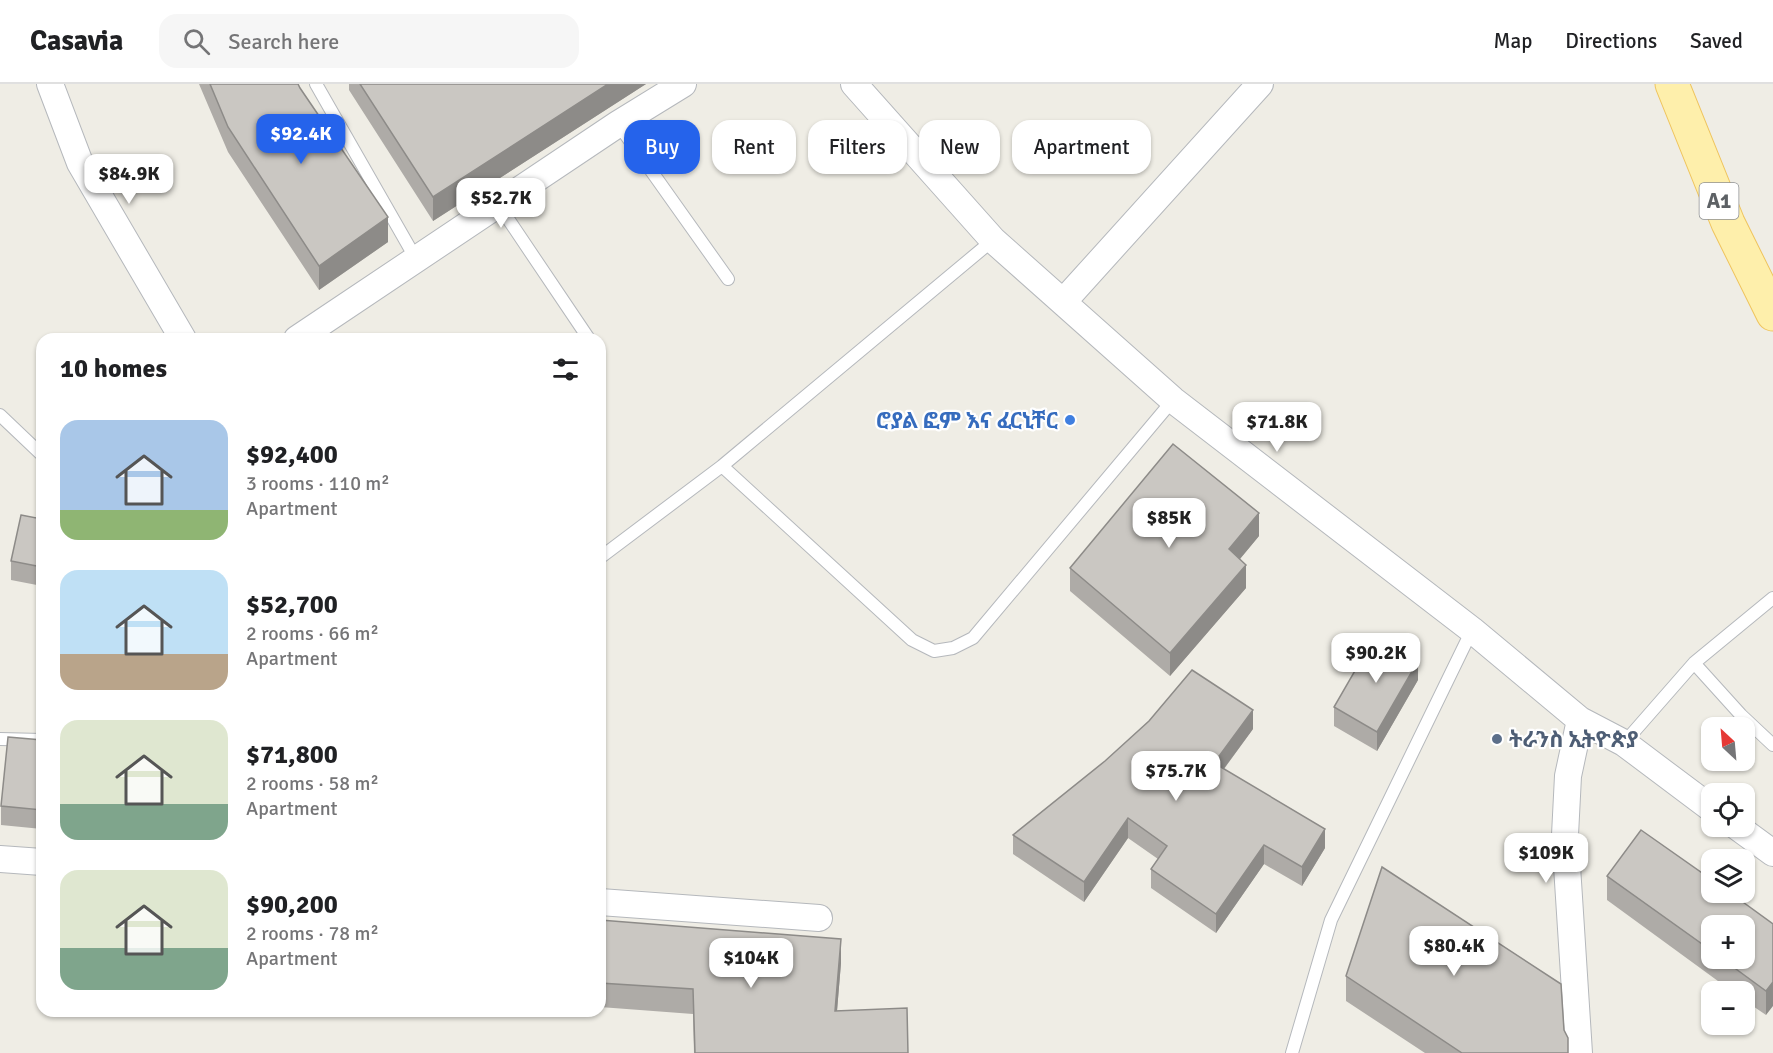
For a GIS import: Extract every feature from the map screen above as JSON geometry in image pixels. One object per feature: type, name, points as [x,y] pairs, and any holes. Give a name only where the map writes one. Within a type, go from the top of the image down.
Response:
[{"type":"main road","name":"A1","points":[[1672,84],[1728,223],[1773,315]]},
{"type":"street","points":[[50,84],[80,163],[179,333]]},
{"type":"street","points":[[306,333],[618,124],[683,84]]},
{"type":"street","points":[[854,84],[993,240],[1173,400],[1472,630],[1580,720],[1624,744],[1701,801]]},
{"type":"street","points":[[1063,302],[1260,84]]},
{"type":"street","points":[[1580,720],[1568,776],[1565,835],[1580,1053]]},
{"type":"street","points":[[1751,837],[1773,853]]},
{"type":"street","points":[[0,860],[36,862]]},
{"type":"street","points":[[606,902],[819,918]]},
{"type":"lane","points":[[318,85],[416,259]]},
{"type":"lane","points":[[618,124],[728,279]]},
{"type":"lane","points":[[498,204],[585,333]]},
{"type":"lane","points":[[606,553],[722,466],[993,240]]},
{"type":"lane","points":[[722,466],[912,640],[934,651],[953,648],[973,638],[1173,400]]},
{"type":"lane","points":[[0,415],[36,449]]},
{"type":"lane","points":[[1624,744],[1694,663],[1773,598]]},
{"type":"lane","points":[[1292,1053],[1331,920],[1472,630]]},
{"type":"lane","points":[[1694,663],[1741,715],[1773,746]]},
{"type":"lane","points":[[0,739],[36,740]]},
{"type":"building","points":[[210,84],[298,84],[388,217],[319,266],[228,127]]},
{"type":"building","points":[[360,84],[608,84],[433,197]]},
{"type":"building","points":[[1173,444],[1259,513],[1229,549],[1246,565],[1170,653],[1070,568]]},
{"type":"building","points":[[21,515],[36,518],[36,566],[11,561]]},
{"type":"building","points":[[1375,636],[1418,661],[1377,732],[1334,707]]},
{"type":"building","points":[[1192,670],[1253,710],[1214,763],[1325,829],[1302,867],[1264,845],[1216,914],[1151,869],[1167,846],[1128,818],[1084,882],[1013,835],[1105,761],[1149,721]]},
{"type":"building","points":[[8,737],[36,739],[36,809],[1,806]]},
{"type":"building","points":[[1641,830],[1701,872],[1701,903],[1744,903],[1773,924],[1773,982],[1766,991],[1736,969],[1755,969],[1755,915],[1701,915],[1701,943],[1607,876]]},
{"type":"building","points":[[1382,867],[1561,984],[1568,1053],[1462,1053],[1346,976]]},
{"type":"building","points":[[606,920],[841,939],[835,1011],[907,1008],[908,1053],[695,1053],[693,989],[606,983]]},
{"type":"place","name":"ሮያል ፎም እና ፈርኒቸር","points":[[1070,420]]},
{"type":"place","name":"ትራንስ ኢትዮጵያ","points":[[1497,739]]}]
